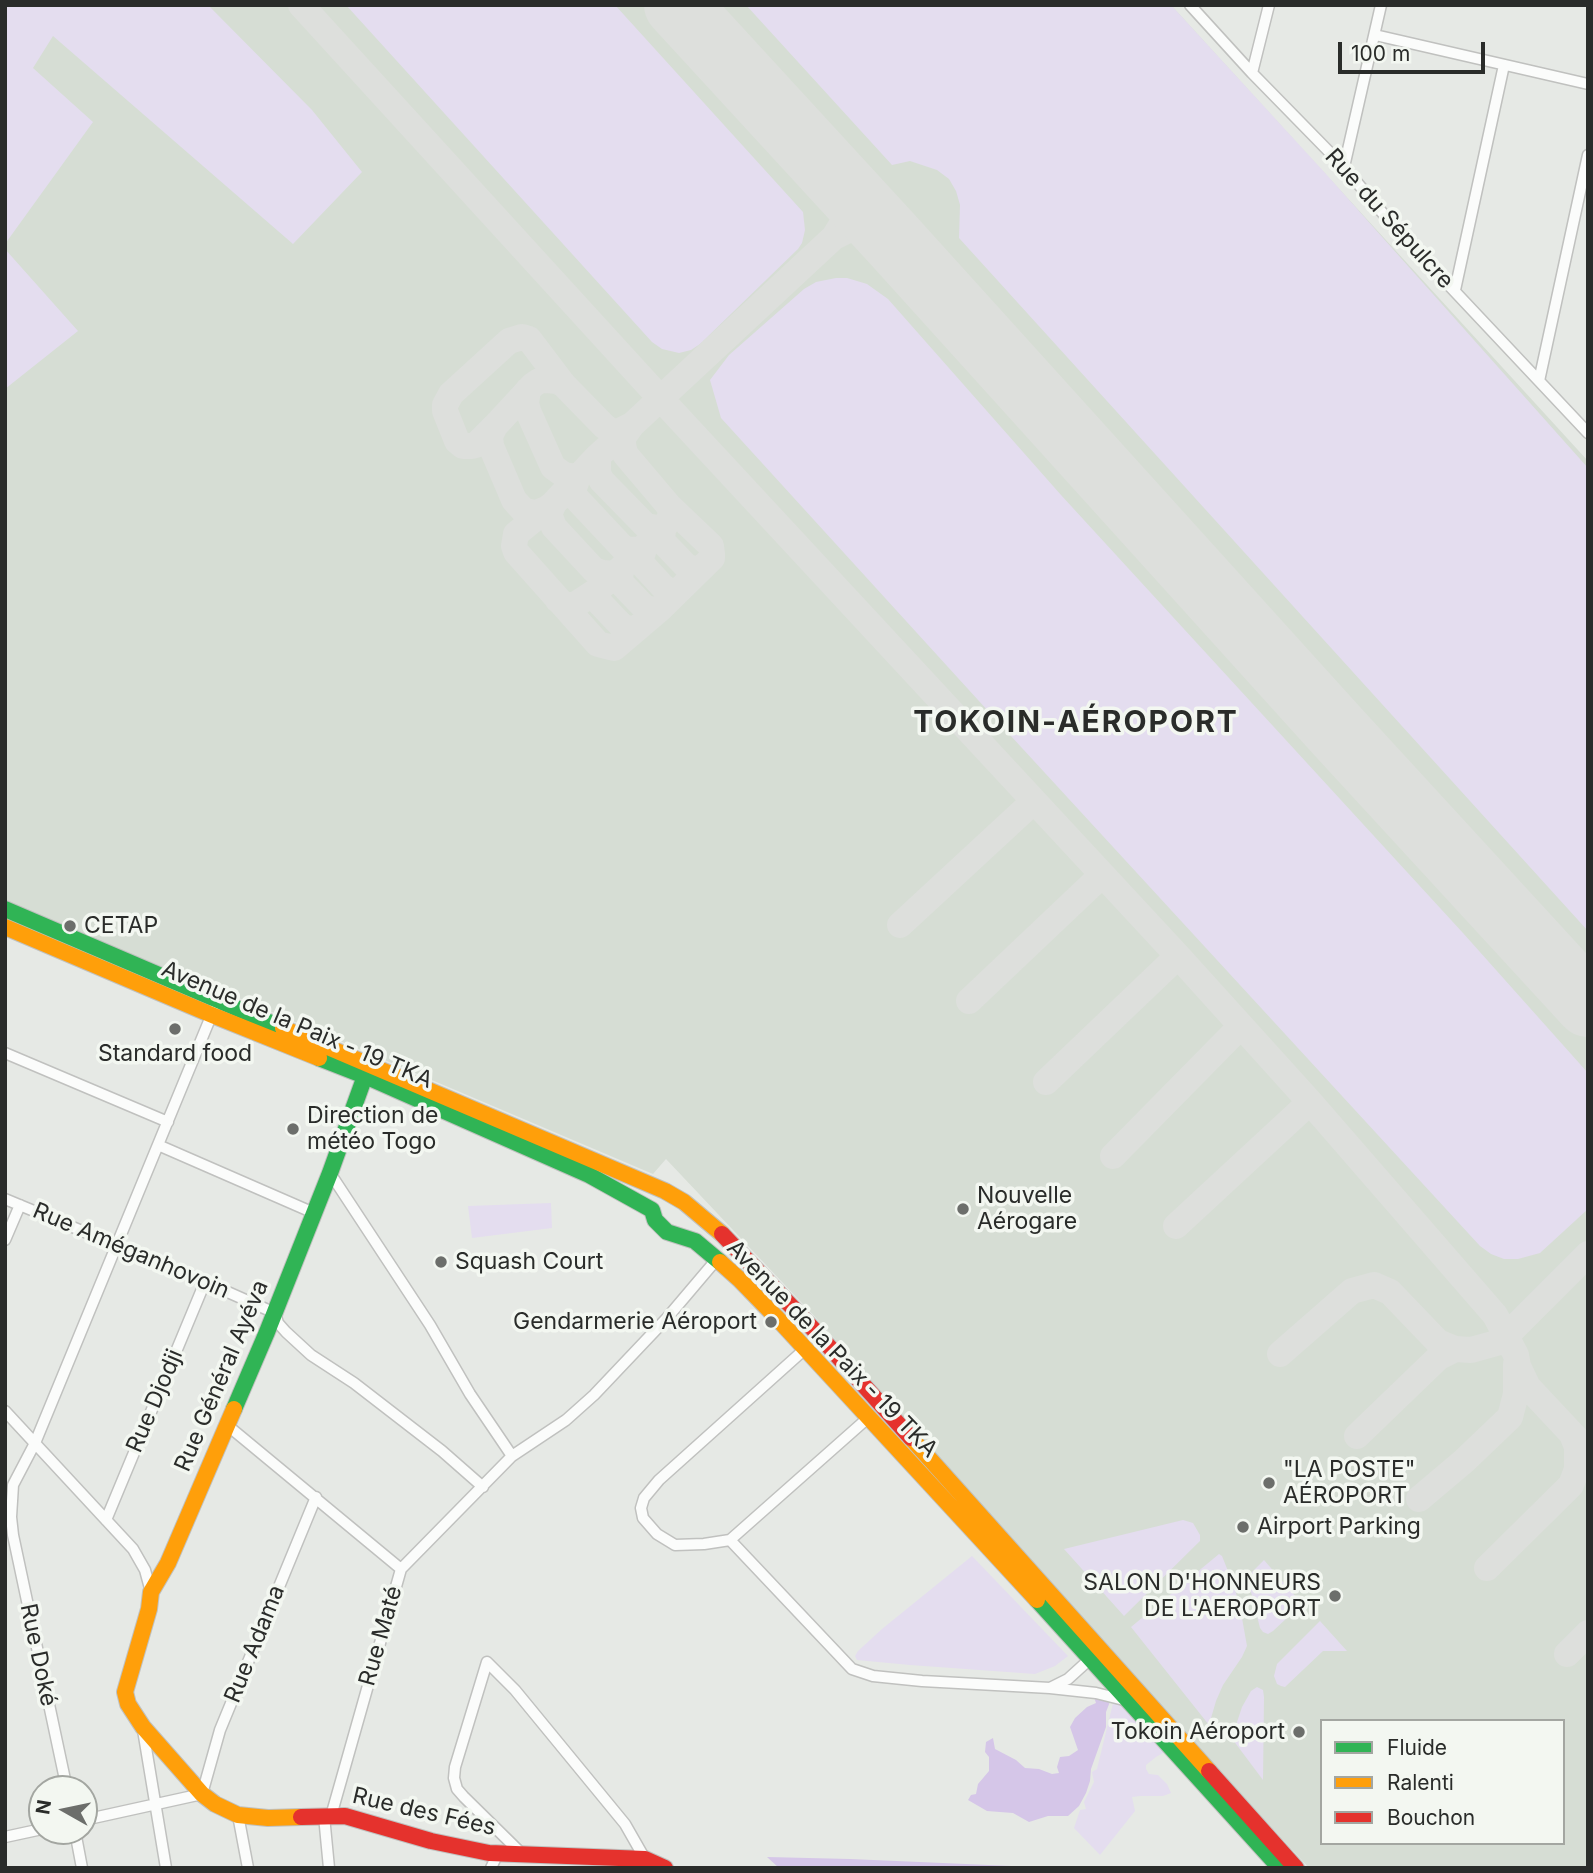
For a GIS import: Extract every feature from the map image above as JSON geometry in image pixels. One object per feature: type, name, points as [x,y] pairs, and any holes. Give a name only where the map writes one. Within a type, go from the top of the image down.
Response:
[{"type":"main road","name":"Avenue de la Paix - 19 TKA","points":[[5,909],[634,1177],[684,1202],[723,1235],[815,1331],[1296,1868]]},
{"type":"main road","name":"Avenue de la Paix - 19 TKA","points":[[5,928],[365,1076],[589,1175],[652,1210],[655,1220],[667,1232],[695,1241],[739,1279],[869,1417],[1280,1868]]},
{"type":"main road","name":"Rue Général Ayéva","points":[[125,1692],[149,1609],[151,1592],[168,1563],[275,1313],[365,1076]]},
{"type":"main road","name":"Rue des Fées","points":[[125,1692],[128,1704],[143,1727],[202,1794],[238,1815],[268,1818],[352,1817],[431,1841],[489,1853],[495,1860],[522,1854],[605,1863],[645,1859]]},
{"type":"main road","points":[[645,1859],[665,1868]]},
{"type":"street","name":"Rue du Sépulcre","points":[[1190,5],[1344,167],[1396,229],[1588,433]]},
{"type":"street","points":[[1252,73],[1269,5]]},
{"type":"street","points":[[1344,167],[1381,5]]},
{"type":"street","points":[[1374,35],[1588,84]]},
{"type":"street","points":[[1454,290],[1504,65]]},
{"type":"street","points":[[1539,381],[1586,178],[1588,155]]},
{"type":"street","name":"Rue Doké","points":[[64,1775],[13,1535],[13,1485],[35,1443],[218,999]]},
{"type":"street","points":[[5,1053],[168,1122]]},
{"type":"street","points":[[158,1145],[314,1213]]},
{"type":"street","points":[[330,1174],[430,1325],[470,1394],[512,1457]]},
{"type":"street","name":"Rue Améganhovoin","points":[[5,1199],[275,1313],[278,1323],[311,1355],[354,1383],[442,1451],[483,1487]]},
{"type":"street","points":[[5,1240],[20,1205]]},
{"type":"street","name":"Rue Maté","points":[[327,1816],[401,1569],[512,1457],[566,1420],[594,1395],[667,1318],[717,1259]]},
{"type":"street","name":"Rue Djodji","points":[[106,1520],[205,1282]]},
{"type":"street","points":[[805,1349],[659,1480],[644,1498],[641,1508],[643,1518],[657,1534],[669,1543],[682,1546],[730,1540],[869,1417]]},
{"type":"street","points":[[5,1411],[133,1549],[145,1570],[151,1592]]},
{"type":"street","points":[[227,1424],[401,1569]]},
{"type":"street","name":"Rue Adama","points":[[202,1794],[220,1730],[316,1497]]},
{"type":"street","points":[[730,1540],[852,1669],[873,1676],[1050,1688],[1096,1693],[1129,1701]]},
{"type":"street","points":[[1050,1688],[1068,1679],[1090,1659]]},
{"type":"street","points":[[522,1854],[464,1797],[457,1789],[454,1778],[455,1767],[488,1662],[515,1690],[625,1824],[645,1859]]},
{"type":"street","points":[[143,1727],[166,1868]]},
{"type":"street","points":[[98,1817],[202,1794]]},
{"type":"street","points":[[238,1815],[248,1868]]},
{"type":"street","points":[[327,1816],[329,1868]]},
{"type":"street","points":[[5,1837],[28,1832]]},
{"type":"street","points":[[78,1845],[82,1868]]},
{"type":"shaded area","points":[[5,5],[1171,5],[1588,461],[1588,1868],[1309,1868],[1139,1683],[817,1319],[666,1159],[653,1174],[220,990],[5,903]]},
{"type":"shaded area","points":[[5,5],[208,5],[312,110],[362,172],[293,244],[53,36],[33,68],[93,122],[5,244]]},
{"type":"shaded area","points":[[346,5],[615,5],[803,212],[805,230],[802,243],[700,344],[679,353],[662,349],[652,342]]},
{"type":"shaded area","points":[[746,5],[1171,5],[1326,174],[1588,468],[1588,931],[959,238],[960,205],[949,179],[937,170],[910,161],[892,165]]},
{"type":"shaded area","points":[[5,249],[78,331],[5,389]]},
{"type":"shaded area","points":[[836,278],[867,284],[888,299],[1061,495],[1588,1073],[1588,1209],[1540,1253],[1518,1259],[1504,1259],[1480,1246],[721,418],[710,380],[729,355],[804,289],[816,282]]},
{"type":"shaded area","points":[[551,1203],[552,1228],[472,1238],[468,1206]]},
{"type":"shaded area","points":[[1183,1520],[1193,1523],[1200,1535],[1200,1541],[1124,1616],[1064,1549]]},
{"type":"shaded area","points":[[1219,1554],[1234,1586],[1247,1646],[1223,1685],[1209,1725],[1131,1627]]},
{"type":"shaded area","points":[[972,1556],[1068,1656],[1055,1666],[1035,1674],[857,1660],[855,1656],[858,1651],[882,1629]]},
{"type":"shaded area","points":[[1264,1560],[1302,1604],[1268,1634],[1260,1628],[1249,1584],[1252,1572]]},
{"type":"shaded area","points":[[1320,1621],[1347,1651],[1323,1651],[1285,1687],[1277,1684],[1274,1676],[1277,1664]]},
{"type":"shaded area","points":[[1257,1687],[1263,1690],[1264,1697],[1263,1780],[1233,1740],[1242,1707],[1251,1691]]},
{"type":"shaded area","points":[[1094,1697],[1111,1699],[1106,1712],[1106,1727],[1091,1769],[1086,1793],[1079,1806],[1068,1816],[1048,1816],[1029,1822],[1013,1813],[987,1811],[968,1800],[971,1795],[976,1794],[978,1784],[989,1771],[986,1742],[993,1738],[995,1749],[1025,1768],[1059,1773],[1057,1767],[1060,1757],[1069,1756],[1078,1750],[1070,1727],[1075,1718],[1096,1703]]},
{"type":"shaded area","points":[[1114,1699],[1126,1700],[1168,1750],[1146,1765],[1146,1769],[1149,1774],[1158,1775],[1171,1793],[1163,1796],[1132,1797],[1135,1811],[1100,1855],[1074,1828],[1080,1810],[1086,1809],[1084,1802],[1094,1782],[1092,1772],[1097,1769]]},
{"type":"shaded area","points":[[767,1857],[850,1859],[1058,1868],[779,1868]]},
{"type":"taxiway","points":[[301,5],[1310,1102],[1495,1315],[1516,1355],[1528,1387],[1588,1451]]},
{"type":"taxiway","points":[[840,184],[846,202],[842,224],[834,237],[850,229],[868,228],[881,232],[894,241]]},
{"type":"taxiway","points":[[563,384],[546,380],[533,385],[495,426],[472,446],[463,446],[457,441],[445,411],[451,394],[509,341],[522,337],[529,339],[563,384],[604,426],[618,432],[632,425],[622,439],[625,454],[669,506],[711,546],[712,558],[661,608],[614,648],[598,644],[516,552],[516,534],[554,503],[598,456],[632,425],[834,237]]},
{"type":"taxiway","points":[[528,390],[528,411],[553,467],[564,475],[578,477],[573,491],[576,498],[623,548],[644,549]]},
{"type":"taxiway","points":[[495,426],[490,436],[491,446],[514,500],[523,510],[530,512],[546,509]]},
{"type":"taxiway","points":[[598,456],[598,474],[602,481],[646,526],[663,529],[662,541]]},
{"type":"taxiway","points":[[554,503],[549,514],[554,527],[594,570],[616,574]]},
{"type":"taxiway","points":[[558,600],[565,605],[575,605],[598,590],[663,529],[670,518],[669,506]]},
{"type":"taxiway","points":[[654,538],[662,541],[688,568],[701,569]]},
{"type":"taxiway","points":[[644,549],[640,562],[665,589],[678,590]]},
{"type":"taxiway","points":[[621,570],[621,583],[644,607],[653,610],[661,608]]},
{"type":"taxiway","points":[[598,590],[598,601],[617,621],[624,628],[636,629]]},
{"type":"taxiway","points":[[900,925],[1034,801]]},
{"type":"taxiway","points":[[969,1001],[1102,875]]},
{"type":"taxiway","points":[[1046,1082],[1178,956]]},
{"type":"taxiway","points":[[1113,1156],[1240,1027]]},
{"type":"taxiway","points":[[1176,1226],[1310,1102]]},
{"type":"taxiway","points":[[1280,1354],[1352,1291],[1374,1285],[1390,1292],[1438,1342],[1455,1349],[1471,1350],[1500,1342],[1588,1254]]},
{"type":"taxiway","points":[[1357,1436],[1439,1357],[1455,1349]]},
{"type":"taxiway","points":[[1419,1499],[1510,1417],[1516,1394],[1516,1364]]},
{"type":"taxiway","points":[[1487,1568],[1571,1485],[1577,1469],[1577,1447],[1573,1437]]},
{"type":"taxiway","points":[[1567,1654],[1588,1633]]},
{"type":"runway","points":[[677,5],[1588,1004]]},
{"type":"traffic: fast","points":[[5,909],[283,1028]]},
{"type":"traffic: fast","points":[[319,1058],[589,1175],[652,1210],[655,1220],[667,1232],[695,1241],[720,1262]]},
{"type":"traffic: fast","points":[[234,1409],[330,1173],[365,1076]]},
{"type":"traffic: fast","points":[[1037,1600],[1280,1868]]},
{"type":"traffic: slow","points":[[5,927],[319,1058]]},
{"type":"traffic: slow","points":[[283,1028],[665,1191],[684,1202],[722,1234]]},
{"type":"traffic: slow","points":[[720,1262],[776,1317],[1037,1600]]},
{"type":"traffic: slow","points":[[234,1409],[168,1563],[151,1592],[149,1609],[125,1692],[128,1704],[143,1727],[202,1794],[215,1804],[238,1815],[301,1817]]},
{"type":"traffic: slow","points":[[911,1438],[1209,1771]]},
{"type":"traffic: jam","points":[[722,1234],[815,1331],[911,1438]]},
{"type":"traffic: jam","points":[[1209,1771],[1296,1868]]},
{"type":"traffic: jam","points":[[301,1817],[345,1816],[431,1841],[489,1853],[645,1859],[665,1868]]},
{"type":"place","name":"CETAP","points":[[70,926]]},
{"type":"place","name":"Standard food","points":[[175,1029]]},
{"type":"place","name":"Direction de météo Togo","points":[[293,1129]]},
{"type":"place","name":"Nouvelle Aérogare","points":[[963,1209]]},
{"type":"place","name":"Squash Court","points":[[441,1262]]},
{"type":"place","name":"Gendarmerie Aéroport","points":[[771,1322]]},
{"type":"place","name":"\"LA POSTE\" AÉROPORT","points":[[1269,1483]]},
{"type":"place","name":"Airport Parking","points":[[1243,1527]]},
{"type":"place","name":"SALON D'HONNEURS DE L'AEROPORT","points":[[1335,1596]]},
{"type":"place","name":"Tokoin Aéroport","points":[[1299,1732]]},
{"type":"district","name":"TOKOIN-AÉROPORT","points":[[1076,723]]}]
